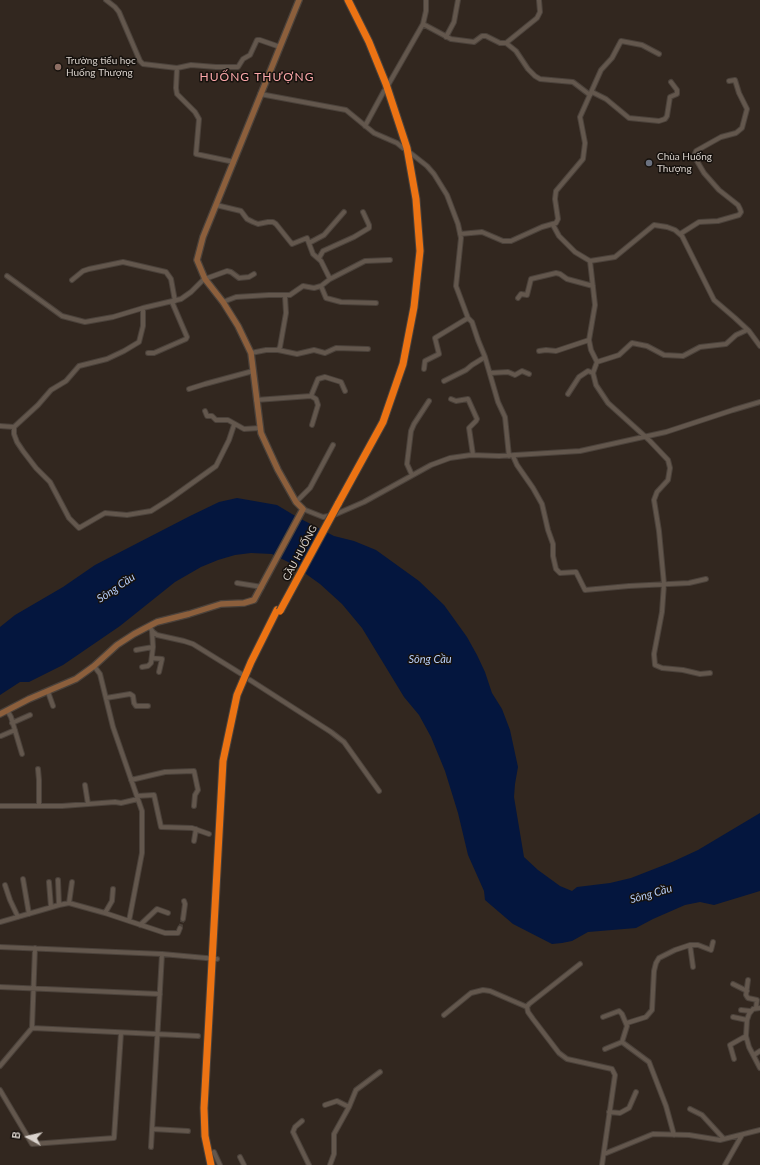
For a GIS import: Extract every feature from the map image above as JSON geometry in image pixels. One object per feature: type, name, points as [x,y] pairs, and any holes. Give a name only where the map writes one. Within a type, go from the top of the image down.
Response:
[{"type":"highway","points":[[345,0],[385,89]]},
{"type":"highway","points":[[348,0],[369,42],[385,89]]},
{"type":"highway","name":"CẦU HUỐNG","points":[[215,959],[228,760],[238,710],[245,686],[279,611],[336,504],[383,422],[403,364],[414,306],[420,251],[406,149],[385,89]]},
{"type":"highway","points":[[211,1165],[205,1136],[204,1113],[210,1002],[215,959]]},
{"type":"highway","points":[[214,1165],[210,1147],[208,1123],[215,959]]},
{"type":"street","points":[[106,0],[119,12],[141,63],[177,68],[191,65],[238,67],[243,59],[250,55],[258,40],[280,46]]},
{"type":"street","points":[[299,0],[203,237],[197,256],[199,266],[205,278],[223,302],[238,326],[251,353],[256,400],[263,440],[302,511],[323,517],[334,515],[370,499],[412,475],[446,459],[473,455],[511,456],[580,451],[646,438],[760,402]]},
{"type":"street","points":[[365,126],[423,24],[426,11],[426,0]]},
{"type":"street","points":[[446,36],[454,22],[458,0]]},
{"type":"street","points":[[423,24],[451,39],[474,42],[482,36],[486,36],[500,43],[506,43],[537,18],[540,12],[538,2],[534,0]]},
{"type":"street","points":[[460,234],[482,232],[503,241],[511,241],[542,227],[556,223],[558,219],[555,199],[556,191],[583,159],[585,143],[580,117],[601,70],[612,58],[621,41],[642,45],[659,54]]},
{"type":"street","points":[[506,43],[516,52],[528,69],[540,79],[572,82],[591,93],[606,99],[626,117],[662,121],[667,116],[670,98],[677,94],[677,90],[671,82]]},
{"type":"street","points":[[177,68],[176,91],[199,119],[196,154],[234,162]]},
{"type":"street","points":[[680,234],[699,222],[718,221],[740,214],[740,209],[715,185],[704,172],[694,156],[695,152],[712,142],[721,137],[736,133],[742,128],[747,109],[739,93],[735,80],[729,81]]},
{"type":"street","points":[[260,94],[342,109],[349,112],[377,135],[406,149],[427,166],[440,183],[453,209],[460,234],[456,286],[485,357],[498,402],[505,418],[511,456],[534,488],[542,504],[553,544],[555,564],[558,572],[576,572],[585,590],[689,583],[706,579]]},
{"type":"street","points":[[216,206],[240,211],[247,219],[258,224],[273,222],[292,244],[306,237],[313,254],[319,258],[330,279]]},
{"type":"street","points":[[309,242],[328,231],[333,223],[344,212]]},
{"type":"street","points":[[319,258],[323,251],[354,237],[369,228],[370,225],[363,212]]},
{"type":"street","points":[[553,225],[559,236],[576,252],[590,262],[615,257],[654,225],[671,228],[680,234],[714,300],[735,318],[760,346]]},
{"type":"street","points":[[223,302],[236,297],[269,295],[285,296],[294,294],[303,286],[314,288],[321,286],[330,279],[364,261],[390,260]]},
{"type":"street","points":[[72,280],[89,268],[123,262],[166,272],[171,279],[174,302],[187,337],[186,339],[154,353],[148,352]]},
{"type":"street","points":[[590,262],[595,305],[589,340],[591,350],[597,362],[597,366],[593,373],[596,385],[608,403],[668,460],[670,468],[668,480],[657,492],[654,500],[664,584],[662,612],[654,654],[655,665],[662,668],[678,669],[700,674],[710,673]]},
{"type":"street","points":[[7,276],[62,316],[82,321],[113,317],[143,308],[174,302],[191,292],[205,278],[227,271],[239,278],[246,278],[254,274]]},
{"type":"street","points":[[518,298],[521,294],[527,295],[531,279],[556,273],[567,279],[593,286]]},
{"type":"street","points":[[321,286],[326,298],[341,302],[376,303]]},
{"type":"street","points":[[278,350],[280,347],[286,313],[285,296]]},
{"type":"street","points":[[0,426],[14,426],[38,405],[52,390],[66,381],[78,366],[107,359],[138,342],[143,326],[143,308]]},
{"type":"street","points":[[424,369],[425,361],[439,354],[435,338],[468,318]]},
{"type":"street","points":[[597,362],[619,355],[632,343],[647,346],[664,355],[683,356],[700,347],[726,344],[736,335],[747,330]]},
{"type":"street","points":[[539,351],[556,351],[589,340]]},
{"type":"street","points":[[251,353],[266,350],[278,350],[297,354],[314,350],[325,353],[336,348],[368,349]]},
{"type":"street","points":[[444,381],[466,370],[485,357]]},
{"type":"street","points":[[189,389],[253,371]]},
{"type":"street","points":[[490,373],[509,372],[515,376],[522,371],[529,374]]},
{"type":"street","points":[[568,394],[579,377],[588,371],[593,373]]},
{"type":"street","points":[[311,396],[318,380],[325,377],[341,382],[345,390]]},
{"type":"street","points":[[256,400],[311,396],[316,399],[318,405],[312,425]]},
{"type":"street","points":[[451,399],[456,401],[468,399],[477,419],[468,428],[473,455]]},
{"type":"street","points":[[412,475],[407,464],[411,431],[429,401]]},
{"type":"street","points":[[205,411],[207,416],[212,416],[216,420],[228,420],[234,425],[244,429],[260,428]]},
{"type":"street","points":[[14,426],[14,434],[17,442],[36,468],[50,482],[69,518],[79,528],[107,512],[128,515],[151,511],[165,503],[216,466],[229,440],[234,425]]},
{"type":"street","points":[[296,502],[307,492],[333,445]]},
{"type":"street","points":[[0,714],[29,699],[76,679],[94,666],[117,645],[134,634],[167,619],[221,604],[251,601],[256,597],[262,587],[302,511]]},
{"type":"street","points":[[237,583],[262,587]]},
{"type":"street","points":[[142,667],[150,665],[152,658],[153,647],[150,628]]},
{"type":"street","points":[[150,628],[157,635],[189,642],[243,675]]},
{"type":"street","points":[[136,650],[153,647]]},
{"type":"street","points":[[152,658],[162,659],[159,672]]},
{"type":"street","points":[[94,666],[100,674],[113,727],[142,811],[142,850],[128,921]]},
{"type":"street","points":[[250,680],[332,732],[344,742],[380,791]]},
{"type":"street","points":[[48,692],[53,706]]},
{"type":"street","points":[[106,698],[130,694],[133,696],[136,706],[148,706]]},
{"type":"street","points":[[7,710],[22,754]]},
{"type":"street","points":[[12,723],[30,715]]},
{"type":"street","points":[[1,736],[15,730]]},
{"type":"street","points":[[38,768],[39,806]]},
{"type":"street","points":[[131,780],[164,772],[194,771],[198,790],[194,806]]},
{"type":"street","points":[[85,785],[88,804]]},
{"type":"street","points":[[0,806],[121,803],[154,795],[161,827],[190,828],[209,834]]},
{"type":"street","points":[[194,841],[196,829]]},
{"type":"street","points":[[23,879],[29,914]]},
{"type":"street","points":[[58,880],[59,905]]},
{"type":"street","points":[[49,882],[51,907]]},
{"type":"street","points":[[70,904],[72,882]]},
{"type":"street","points":[[5,885],[18,917]]},
{"type":"street","points":[[105,913],[112,900],[113,889]]},
{"type":"street","points":[[183,919],[184,901]]},
{"type":"street","points":[[0,922],[51,907],[70,904],[105,913],[167,933],[178,933],[180,928]]},
{"type":"street","points":[[140,924],[156,909],[168,913]]},
{"type":"street","points":[[627,1023],[646,1017],[652,1010],[654,971],[656,962],[659,958],[674,950],[690,945],[698,945],[711,950],[713,942]]},
{"type":"street","points":[[690,945],[693,967]]},
{"type":"street","points":[[0,947],[162,954],[215,959]]},
{"type":"street","points":[[0,1066],[32,1028],[35,948]]},
{"type":"street","points":[[151,1147],[162,954]]},
{"type":"street","points":[[527,1007],[580,964]]},
{"type":"street","points":[[741,1010],[750,1011],[758,1008],[757,1000],[748,998],[748,980]]},
{"type":"street","points":[[733,984],[747,991]]},
{"type":"street","points":[[0,987],[160,994]]},
{"type":"street","points":[[444,1015],[466,995],[477,990],[496,993],[527,1007]]},
{"type":"street","points":[[527,1007],[528,1012],[563,1056],[572,1061],[614,1070],[615,1075],[602,1165]]},
{"type":"street","points":[[750,1011],[747,1020],[746,1036],[749,1047],[760,1068]]},
{"type":"street","points":[[603,1017],[619,1012],[622,1014],[627,1023],[622,1042],[605,1049]]},
{"type":"street","points":[[733,1017],[747,1020]]},
{"type":"street","points":[[32,1028],[198,1036]]},
{"type":"street","points":[[0,1090],[32,1144],[114,1138],[121,1032]]},
{"type":"street","points":[[734,1059],[730,1045],[746,1036]]},
{"type":"street","points":[[622,1042],[649,1062],[666,1106],[674,1135]]},
{"type":"street","points":[[754,1055],[760,1051]]},
{"type":"street","points":[[330,1165],[334,1154],[334,1134],[350,1107],[356,1090],[380,1072]]},
{"type":"street","points":[[609,1112],[620,1112],[629,1108],[636,1092]]},
{"type":"street","points":[[325,1105],[337,1101],[350,1107]]},
{"type":"street","points":[[690,1109],[702,1115],[724,1139]]},
{"type":"street","points":[[302,1121],[295,1127],[293,1132],[309,1165]]},
{"type":"street","points":[[152,1129],[188,1131]]},
{"type":"street","points":[[604,1154],[653,1134],[689,1135],[716,1140],[760,1130]]},
{"type":"street","points":[[725,1165],[742,1135]]},
{"type":"street","points":[[214,1152],[220,1165]]},
{"type":"street","points":[[240,1157],[244,1165]]},
{"type":"water","name":"Sông Cầu","points":[[237,498],[277,505],[334,536],[354,541],[376,550],[419,581],[444,605],[467,637],[477,655],[492,693],[502,709],[510,730],[518,767],[514,797],[524,857],[538,870],[560,886],[572,891],[577,887],[610,883],[631,878],[698,850],[760,813],[760,891],[714,905],[700,902],[685,905],[636,928],[588,932],[572,941],[562,943],[552,944],[513,924],[485,900],[484,891],[468,855],[458,813],[445,771],[431,737],[419,715],[404,697],[362,628],[342,604],[320,584],[292,564],[272,554],[251,553],[235,555],[201,567],[175,582],[120,626],[63,665],[29,682],[20,682],[0,695],[0,627],[15,615],[63,587],[95,565],[219,502]]},
{"type":"tunnel","points":[[180,928],[183,919]]},
{"type":"place","name":"Trường tiểu học Huống Thượng","points":[[58,67]]},
{"type":"place","name":"Chùa Huống Thượng","points":[[649,163]]},
{"type":"district","name":"HUỐNG THƯỢNG","points":[[257,77]]}]
